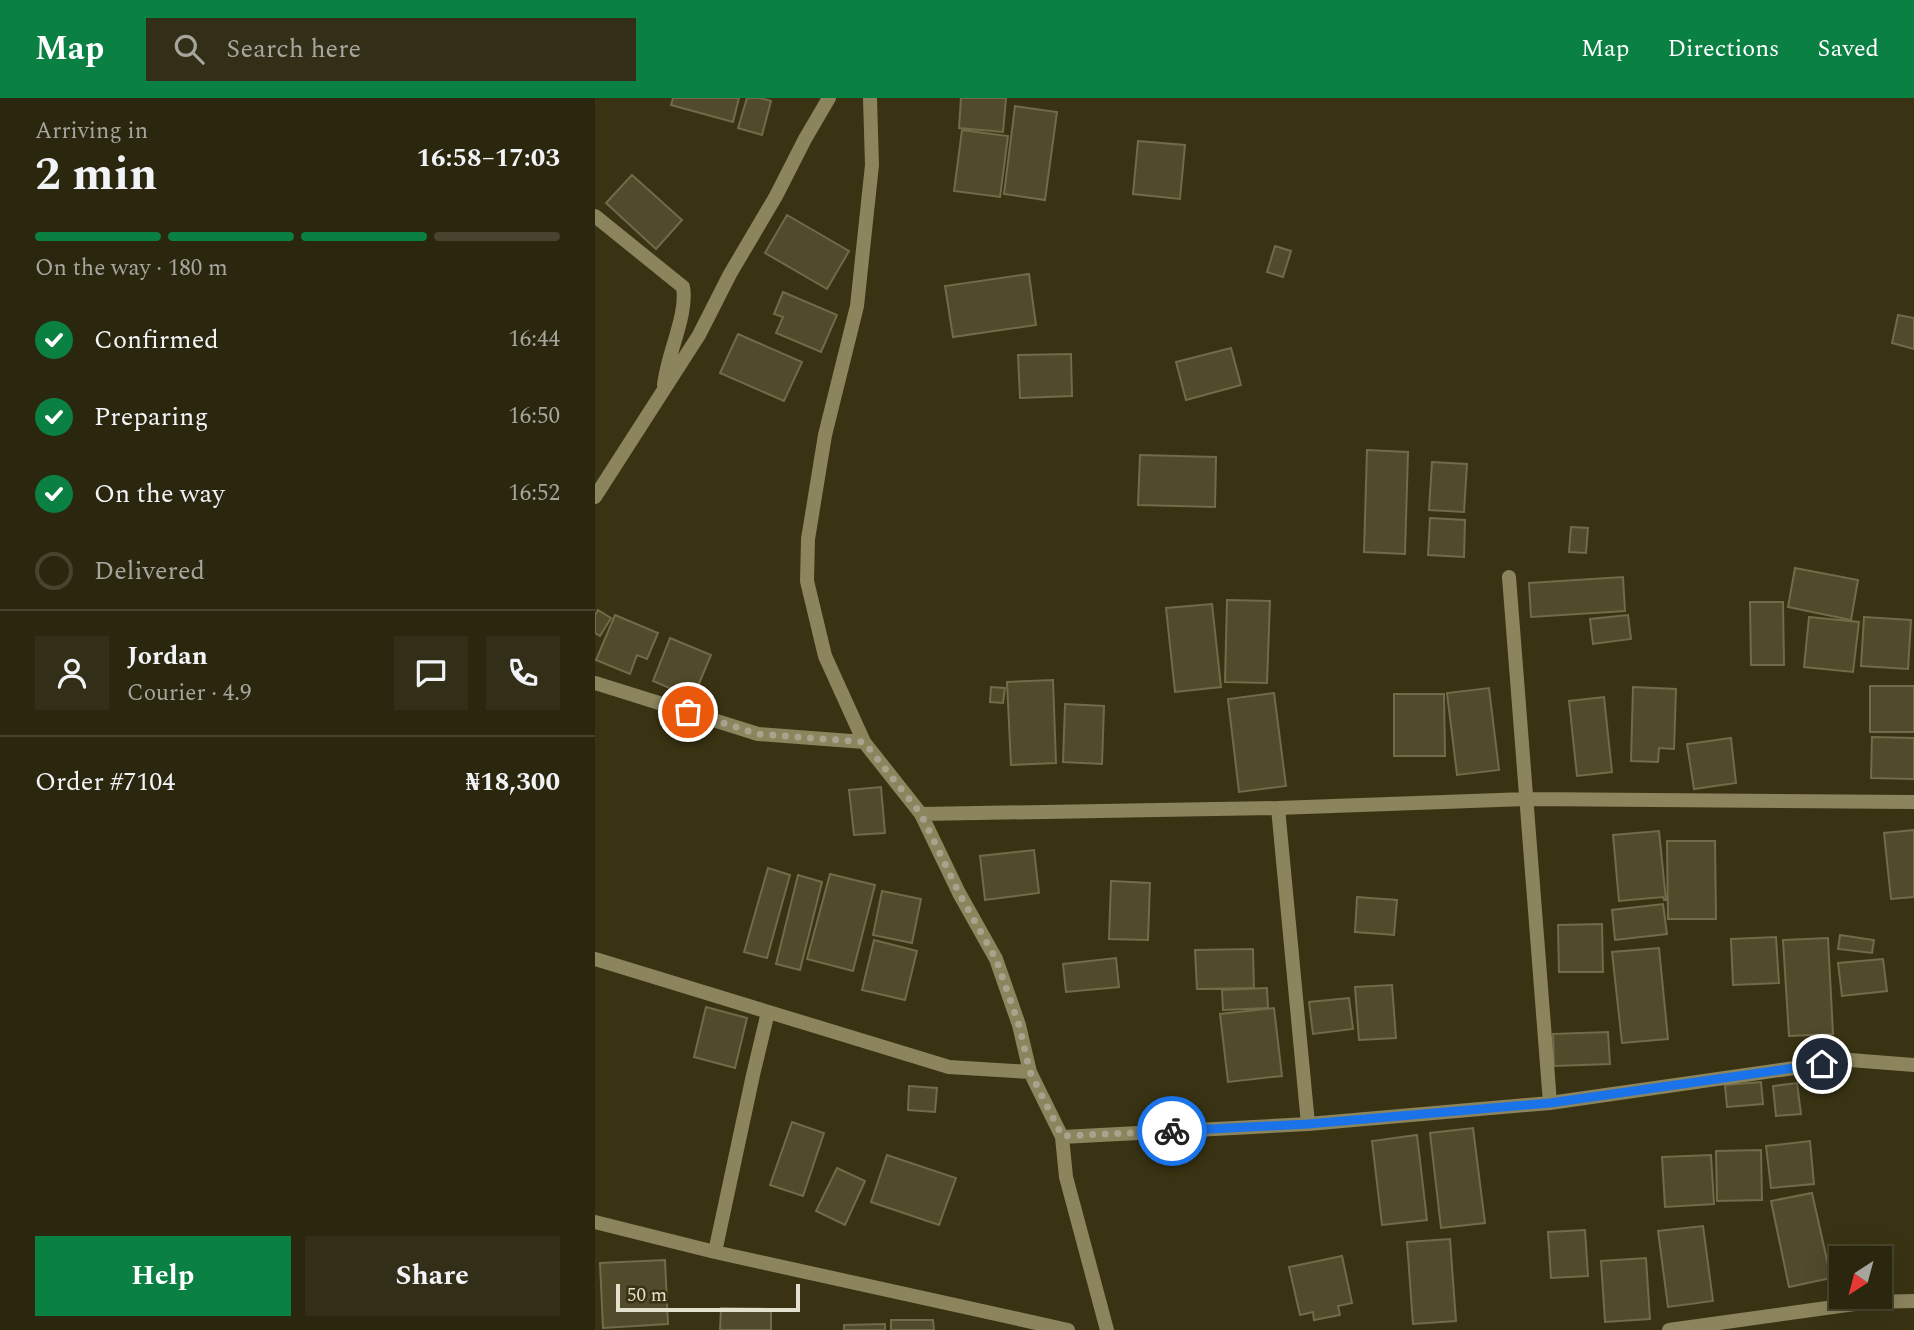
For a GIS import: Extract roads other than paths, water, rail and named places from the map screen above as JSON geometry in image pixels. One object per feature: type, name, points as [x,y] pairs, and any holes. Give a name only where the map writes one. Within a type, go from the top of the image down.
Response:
[{"type":"street","points":[[595,497],[699,335],[730,274],[776,196],[804,139],[829,98]]},
{"type":"street","points":[[870,98],[872,165],[857,306],[825,435],[808,539],[807,581],[825,656],[864,742],[921,814],[959,893],[996,959],[1019,1025],[1030,1072],[1062,1136],[1066,1177],[1107,1330]]},
{"type":"street","points":[[595,216],[683,287],[683,311],[666,366],[664,390]]},
{"type":"street","points":[[1509,577],[1550,1103]]},
{"type":"street","points":[[595,683],[758,734],[864,742]]},
{"type":"street","points":[[921,814],[1278,808],[1527,799],[1914,802]]},
{"type":"street","points":[[1278,808],[1308,1124]]},
{"type":"street","points":[[595,959],[949,1067],[1030,1072]]},
{"type":"street","points":[[715,1252],[768,1012]]},
{"type":"street","points":[[1062,1136],[1308,1124],[1550,1103],[1850,1060],[1914,1065]]},
{"type":"street","points":[[595,1222],[715,1252],[1068,1330]]},
{"type":"street","points":[[1669,1330],[1869,1302],[1914,1301]]}]
